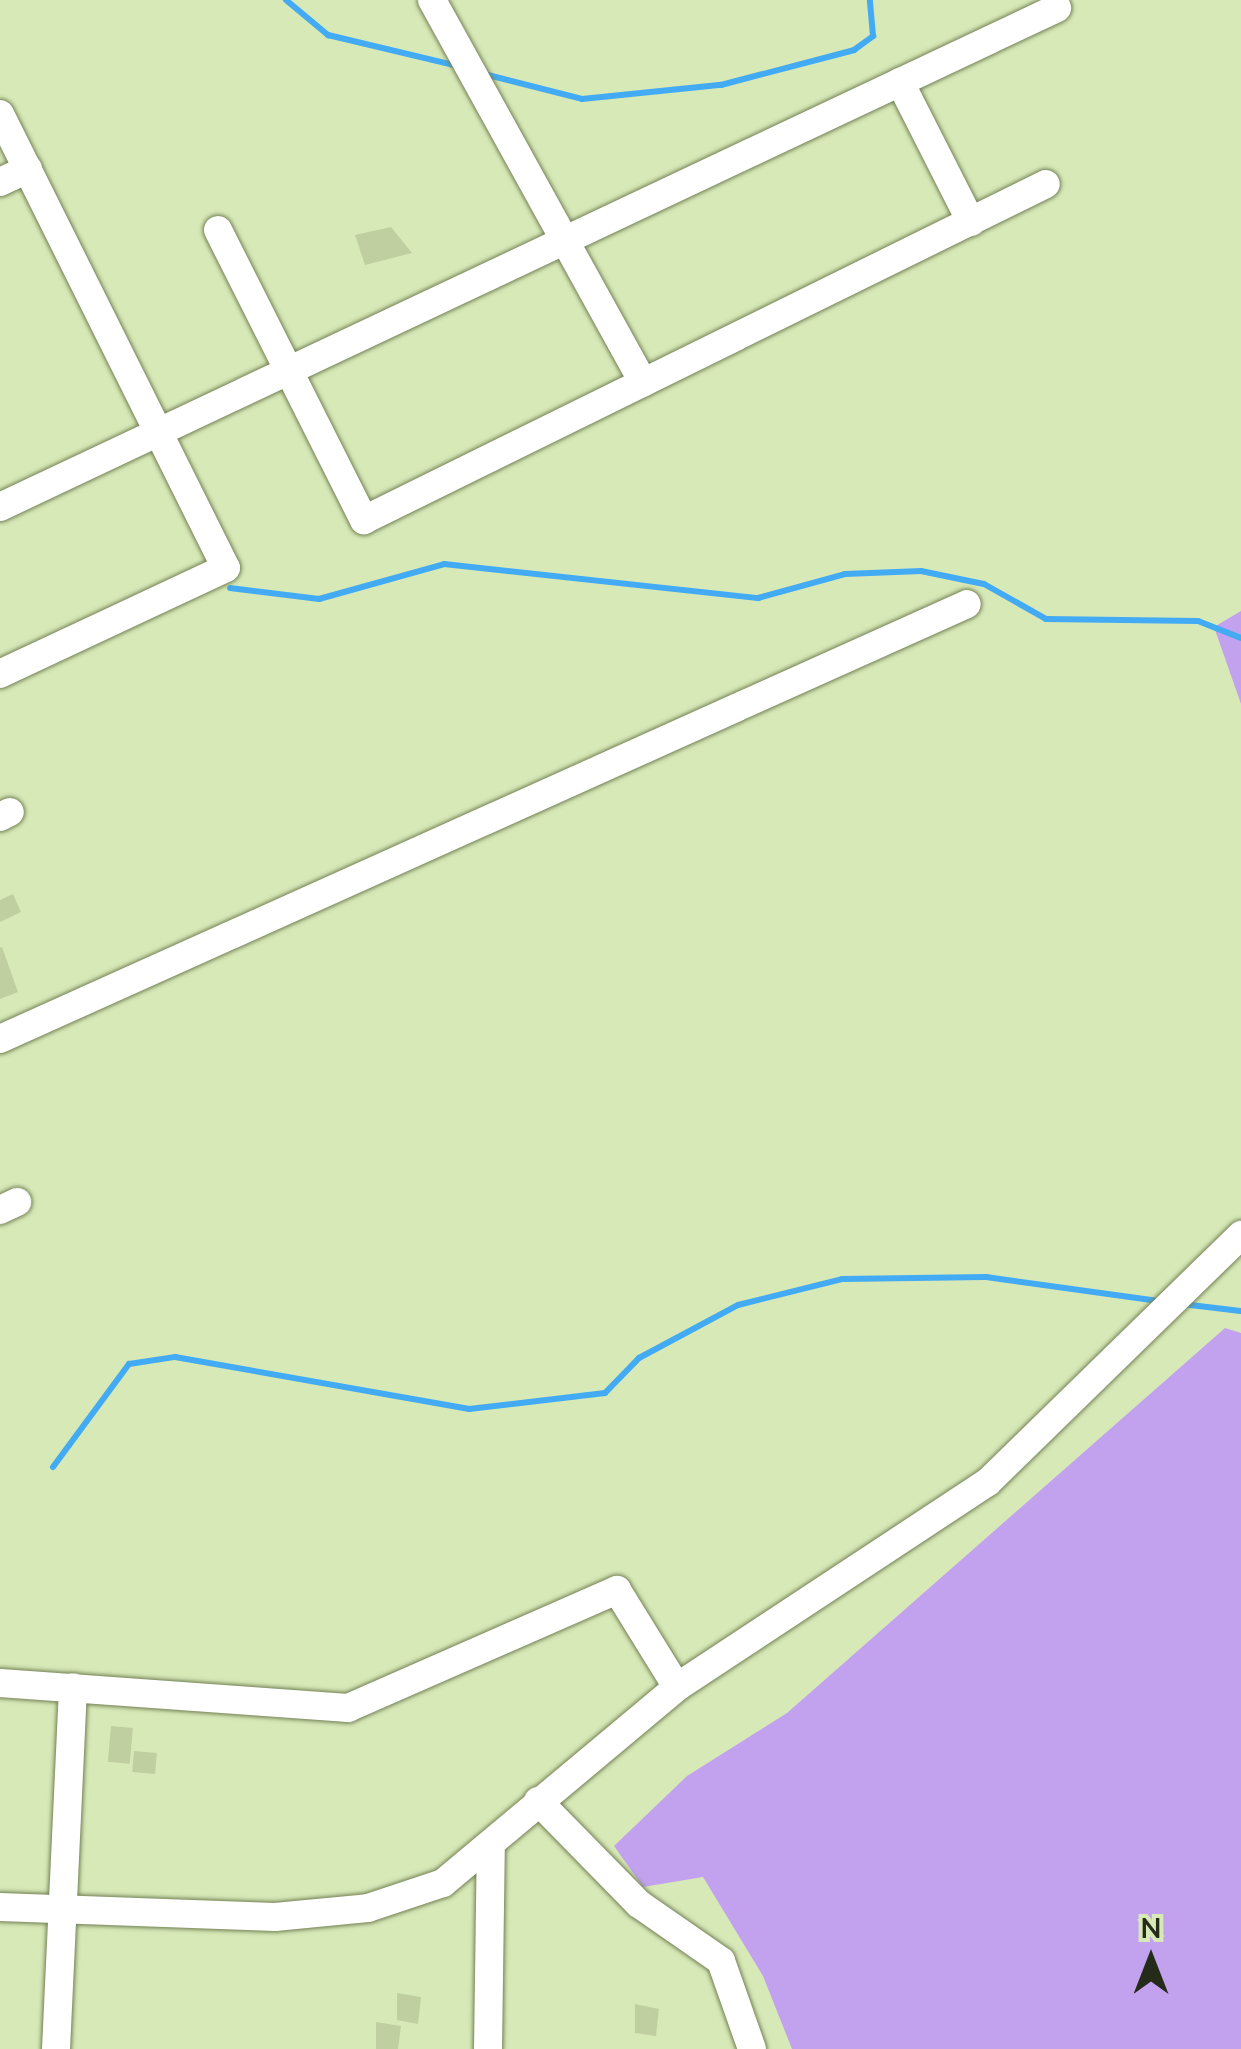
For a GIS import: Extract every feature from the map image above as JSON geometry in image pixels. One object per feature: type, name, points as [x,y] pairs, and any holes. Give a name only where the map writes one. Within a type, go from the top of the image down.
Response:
[{"type":"street","points":[[432,0],[643,383]]},
{"type":"street","points":[[0,507],[1058,8]]},
{"type":"street","points":[[900,82],[970,222]]},
{"type":"street","points":[[0,114],[226,568],[0,674]]},
{"type":"street","points":[[0,182],[28,170]]},
{"type":"street","points":[[218,230],[364,520],[1046,184]]},
{"type":"street","points":[[0,1039],[968,604]]},
{"type":"street","points":[[0,1907],[256,1918],[368,1908],[442,1883],[491,1846],[538,1801],[677,1686],[988,1482],[1241,1235]]},
{"type":"street","points":[[0,1683],[348,1708],[617,1590],[677,1686]]},
{"type":"street","points":[[56,2049],[73,1686]]},
{"type":"street","points":[[538,1801],[640,1904],[721,1961],[752,2049]]},
{"type":"street","points":[[488,2049],[491,1846]]},
{"type":"shaded area","points":[[1241,611],[1241,704],[1214,627]]},
{"type":"shaded area","points":[[1225,1328],[1241,1333],[1241,2049],[792,2049],[763,1976],[703,1877],[643,1887],[614,1846],[687,1776],[787,1713]]},
{"type":"building","points":[[391,227],[412,253],[365,265],[355,235]]},
{"type":"building","points":[[13,894],[21,912],[0,922],[0,900]]},
{"type":"building","points":[[0,948],[18,992],[0,999]]},
{"type":"building","points":[[111,1726],[133,1728],[130,1764],[108,1762]]},
{"type":"building","points":[[134,1751],[157,1753],[155,1774],[132,1772]]},
{"type":"building","points":[[397,1993],[421,1997],[418,2024],[397,2020]]},
{"type":"building","points":[[635,2004],[659,2009],[656,2036],[635,2033]]},
{"type":"building","points":[[376,2022],[401,2026],[398,2049],[376,2049]]},
{"type":"waterway","points":[[286,0],[328,35],[458,66]]},
{"type":"waterway","points":[[484,74],[582,99],[721,85],[854,50],[873,36],[870,0]]},
{"type":"waterway","points":[[230,588],[319,599],[444,564],[758,598],[845,574],[921,571],[984,584],[1046,619],[1198,621],[1241,638]]},
{"type":"waterway","points":[[53,1467],[129,1364],[175,1357],[469,1409],[605,1393],[639,1358],[738,1305],[842,1279],[986,1277],[1160,1301]]},
{"type":"waterway","points":[[1182,1304],[1241,1311]]}]
